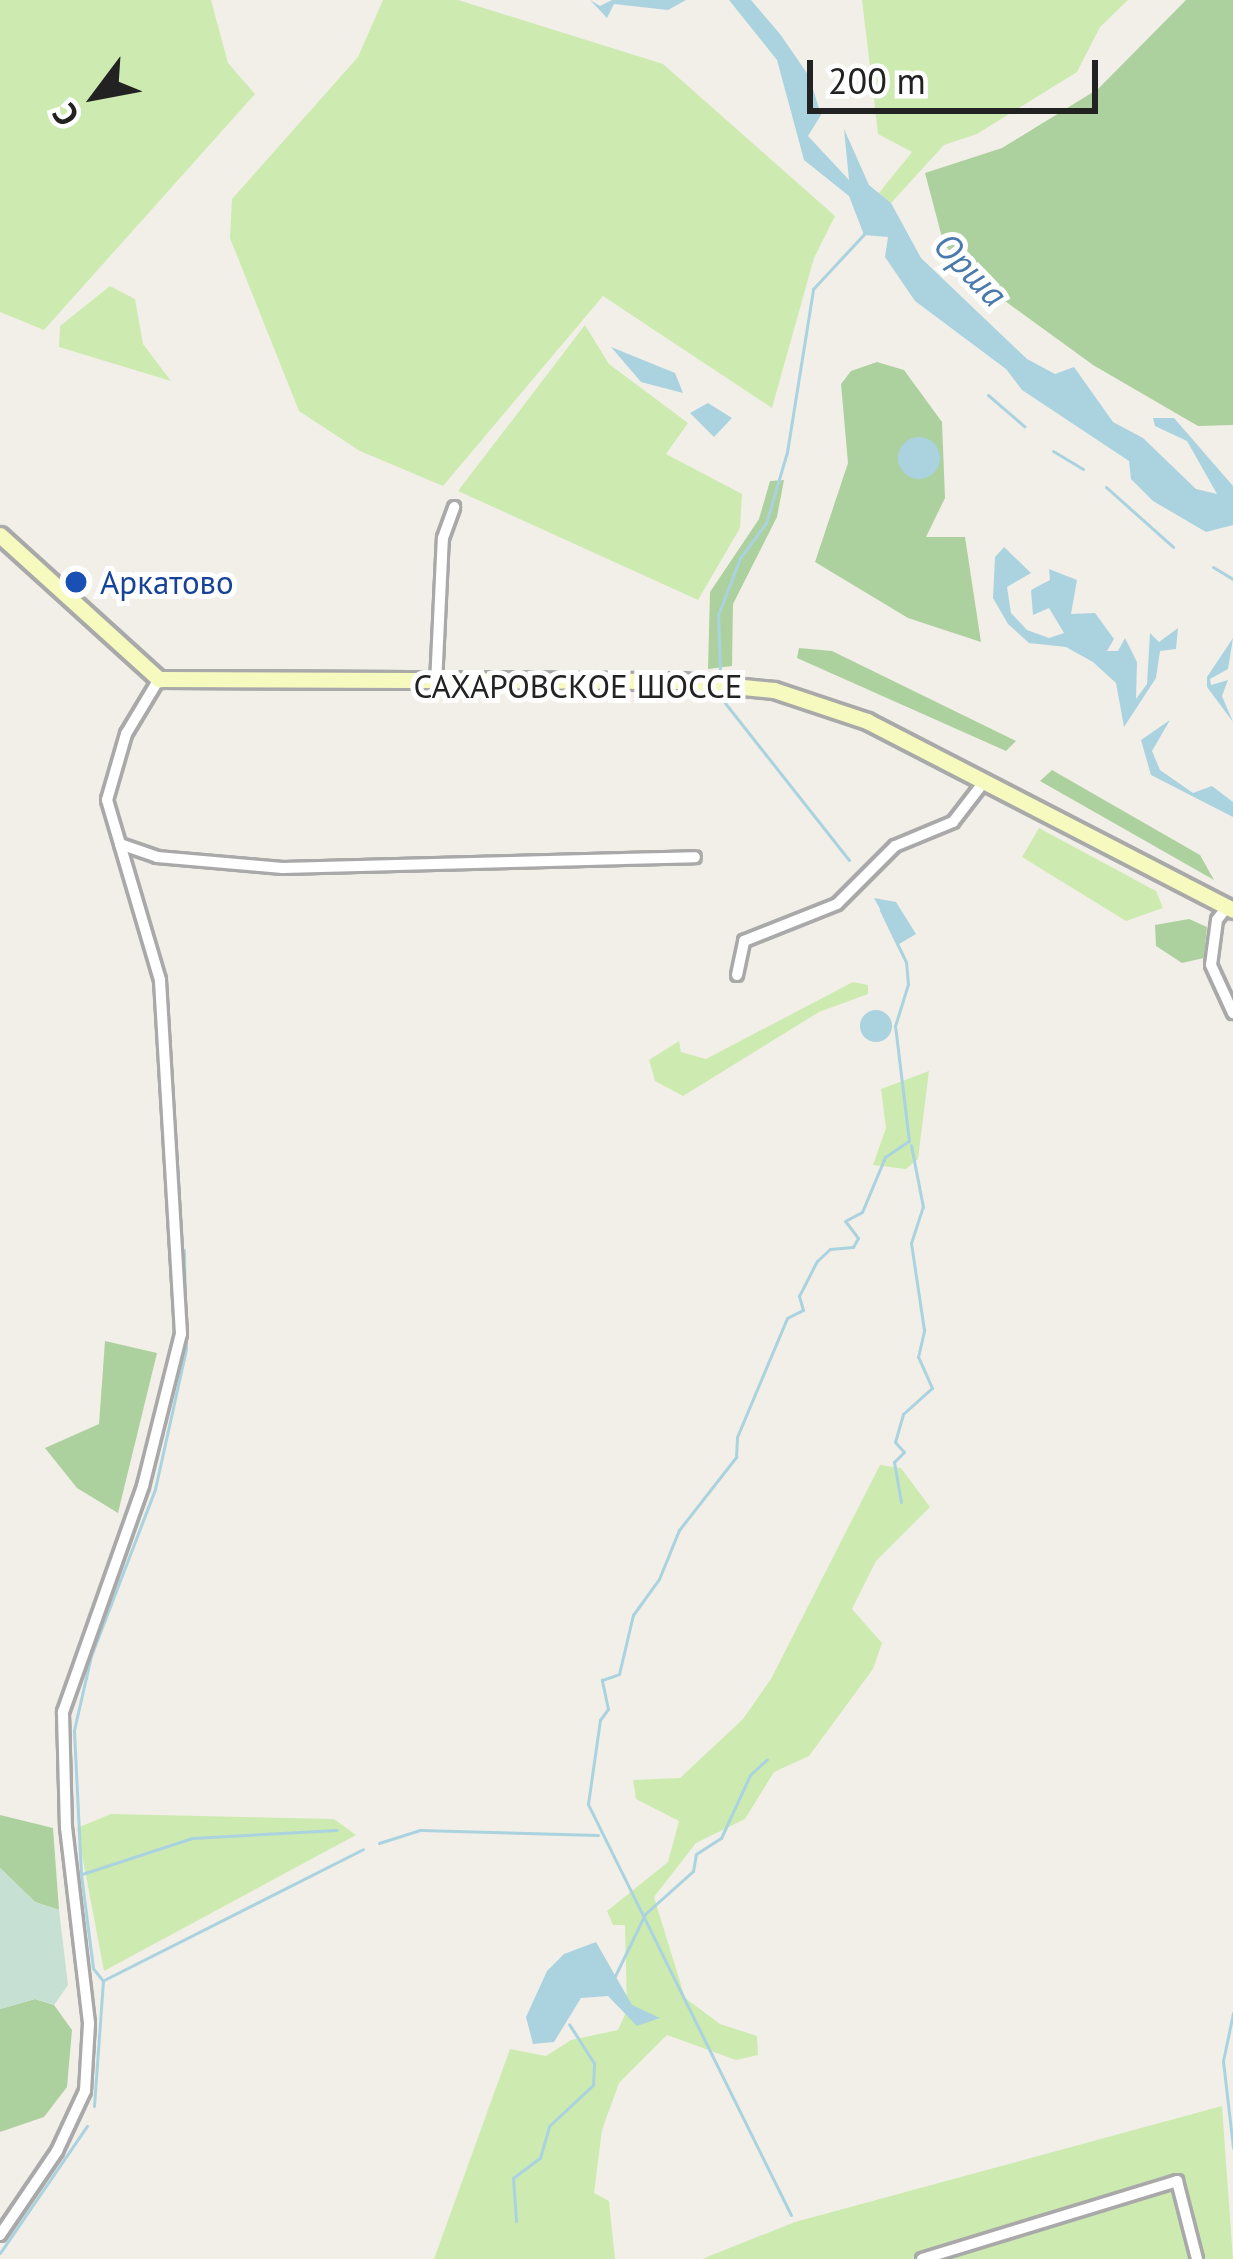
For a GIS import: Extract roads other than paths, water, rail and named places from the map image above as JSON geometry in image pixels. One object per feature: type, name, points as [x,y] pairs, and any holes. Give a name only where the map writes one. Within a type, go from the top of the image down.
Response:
[{"type":"main road","points":[[0,535],[159,679]]},
{"type":"main road","name":"САХАРОВСКОЕ ШОССЕ","points":[[159,679],[758,687],[867,721],[1230,909]]},
{"type":"street","points":[[436,684],[443,538],[454,507]]},
{"type":"street","points":[[0,2234],[80,2111],[89,2072],[63,1712],[143,1486],[181,1334],[160,980],[120,844],[108,825],[109,773],[159,679]]},
{"type":"street","points":[[737,975],[745,941],[805,923],[895,846],[953,821],[983,783]]},
{"type":"street","points":[[120,844],[157,857],[283,868],[695,856]]},
{"type":"street","points":[[1230,909],[1217,920],[1211,964],[1233,1013]]},
{"type":"street","points":[[922,2259],[1177,2181],[1197,2259]]},
{"type":"water","points":[[590,0],[600,6],[612,0],[686,0],[668,10],[614,4],[607,18]]},
{"type":"water","points":[[729,0],[751,0],[780,34],[809,76],[821,115],[808,136],[849,180],[844,129],[869,185],[891,203],[921,258],[1027,359],[1055,374],[1074,367],[1113,422],[1143,438],[1196,489],[1217,494],[1187,441],[1155,426],[1153,418],[1174,418],[1233,486],[1233,525],[1206,532],[1153,501],[1131,479],[1129,461],[1022,390],[1006,369],[915,301],[885,257],[888,237],[864,235],[849,196],[804,160],[777,60]]},
{"type":"water","points":[[611,347],[675,373],[683,393],[641,382]]},
{"type":"water","points":[[708,403],[732,418],[714,437],[690,413]]},
{"type":"water","points":[[919,437],[934,443],[940,458],[934,473],[919,479],[904,473],[898,458],[904,443]]},
{"type":"water","points":[[1004,547],[1031,573],[1007,587],[1011,613],[1027,630],[1049,638],[1064,633],[1049,608],[1033,615],[1031,590],[1050,580],[1049,569],[1077,580],[1071,614],[1095,613],[1114,639],[1107,651],[1118,651],[1125,638],[1137,662],[1136,699],[1147,684],[1150,633],[1159,642],[1178,628],[1176,649],[1160,651],[1156,678],[1124,727],[1116,683],[1093,662],[1066,647],[1029,643],[1008,624],[993,598],[995,557]]},
{"type":"water","points":[[1233,638],[1228,669],[1210,679],[1211,685],[1228,680],[1222,696],[1233,722],[1207,687],[1207,677]]},
{"type":"water","points":[[1170,720],[1152,751],[1160,770],[1193,793],[1212,786],[1233,802],[1233,817],[1151,775],[1141,740]]},
{"type":"water","points":[[874,898],[896,902],[916,934],[899,944]]},
{"type":"water","points":[[876,1010],[887,1015],[892,1026],[887,1037],[876,1042],[865,1037],[860,1026],[865,1015]]},
{"type":"water","points":[[596,1942],[632,2005],[660,2018],[637,2026],[608,1996],[581,1998],[554,2042],[533,2044],[526,2017],[547,1971],[564,1954]]},
{"type":"waterway","points":[[720,671],[718,615],[740,558],[766,523],[787,452],[813,289],[866,232]]},
{"type":"waterway","points":[[988,395],[1024,426]]},
{"type":"waterway","points":[[1053,451],[1083,469]]},
{"type":"waterway","points":[[1106,487],[1173,547]]},
{"type":"waterway","points":[[1213,567],[1233,579]]},
{"type":"waterway","points":[[725,703],[849,860]]},
{"type":"waterway","points":[[791,2215],[588,1804],[600,1720],[608,1709],[602,1680],[619,1674],[633,1615],[659,1579],[679,1530],[736,1457],[737,1437],[787,1318],[803,1310],[799,1296],[817,1261],[830,1249],[853,1247],[858,1238],[845,1221],[862,1212],[885,1157],[909,1141],[895,1026],[908,984],[906,962],[881,910]]},
{"type":"waterway","points":[[901,1502],[894,1462],[904,1452],[895,1442],[903,1414],[932,1388],[918,1357],[924,1330],[911,1243],[923,1207],[911,1145]]},
{"type":"waterway","points":[[94,2106],[103,1981],[93,1968],[81,1874],[74,1730],[91,1656],[155,1489],[186,1349],[184,1250]]},
{"type":"waterway","points":[[615,1976],[645,1914],[693,1871],[696,1854],[721,1838],[750,1775],[767,1759]]},
{"type":"waterway","points":[[82,1874],[192,1838],[337,1830]]},
{"type":"waterway","points":[[379,1843],[420,1830],[598,1835]]},
{"type":"waterway","points":[[104,1980],[363,1849]]},
{"type":"waterway","points":[[1233,2013],[1223,2061],[1233,2147]]},
{"type":"waterway","points":[[516,2221],[513,2178],[540,2158],[549,2126],[593,2085],[594,2063],[569,2024]]},
{"type":"waterway","points":[[0,2253],[87,2126]]},
{"type":"place","name":"Аркатово","points":[[76,582]]},
{"type":"water label","name":"Орша","points":[[971,269]]}]
